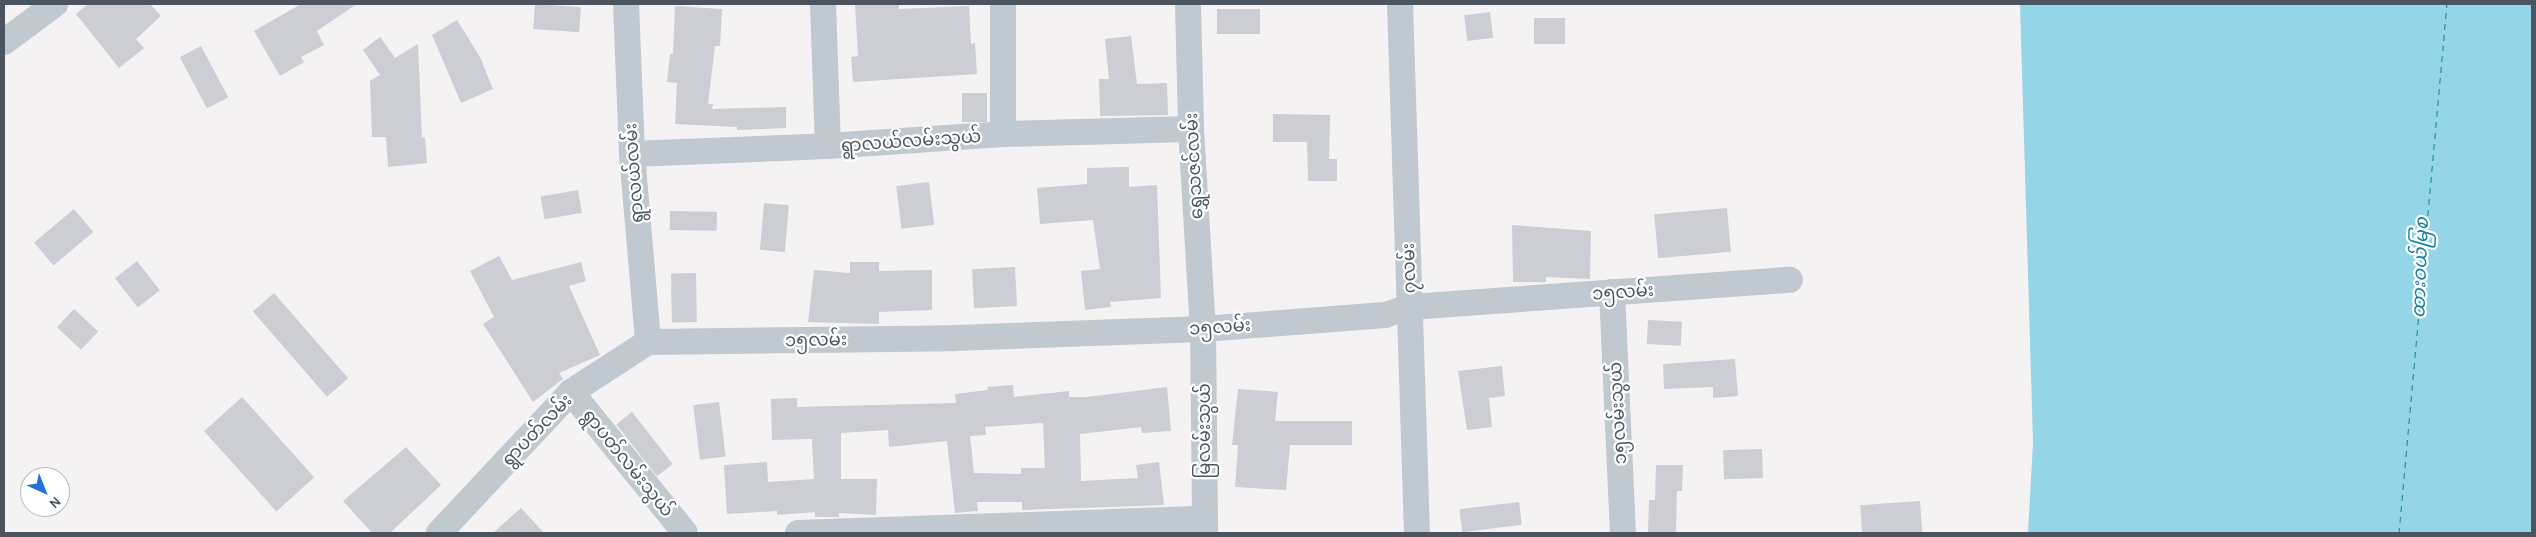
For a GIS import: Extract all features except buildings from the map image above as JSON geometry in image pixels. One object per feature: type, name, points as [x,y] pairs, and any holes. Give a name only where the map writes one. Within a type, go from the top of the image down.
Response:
[{"type":"street","points":[[4,42],[27,11],[55,4]]},
{"type":"street","name":"ရွာလယ်လမ်း","points":[[626,4],[632,154],[648,342]]},
{"type":"street","points":[[823,4],[828,146]]},
{"type":"street","points":[[1003,4],[1003,134]]},
{"type":"street","name":"ရွှေသဇင်လမ်း","points":[[1188,4],[1191,129],[1204,328]]},
{"type":"street","name":"၇လမ်း","points":[[1400,4],[1417,533]]},
{"type":"street","name":"ရွာလယ်လမ်းသွယ်","points":[[632,154],[828,146],[1003,134],[1191,129]]},
{"type":"street","name":"၁၅လမ်း","points":[[648,342],[956,338],[1204,328],[1385,315],[1410,307],[1790,280]]},
{"type":"street","name":"၁၅လမ်းသွယ်","points":[[1612,292],[1623,533]]},
{"type":"street","name":"မြလမ်းသွယ်","points":[[1204,328],[1204,526]]},
{"type":"street","name":"ရွာပတ်လမ်း","points":[[439,533],[571,392],[648,342]]},
{"type":"street","name":"ရွာပတ်လမ်းသွယ်","points":[[571,392],[685,533]]},
{"type":"street","points":[[798,533],[1204,526]]},
{"type":"water","name":"ထားဝယ်မြစ","points":[[2020,4],[2532,4],[2532,533],[2028,533],[2033,443]]},
{"type":"ferry route","points":[[2399,533],[2447,4]]}]
